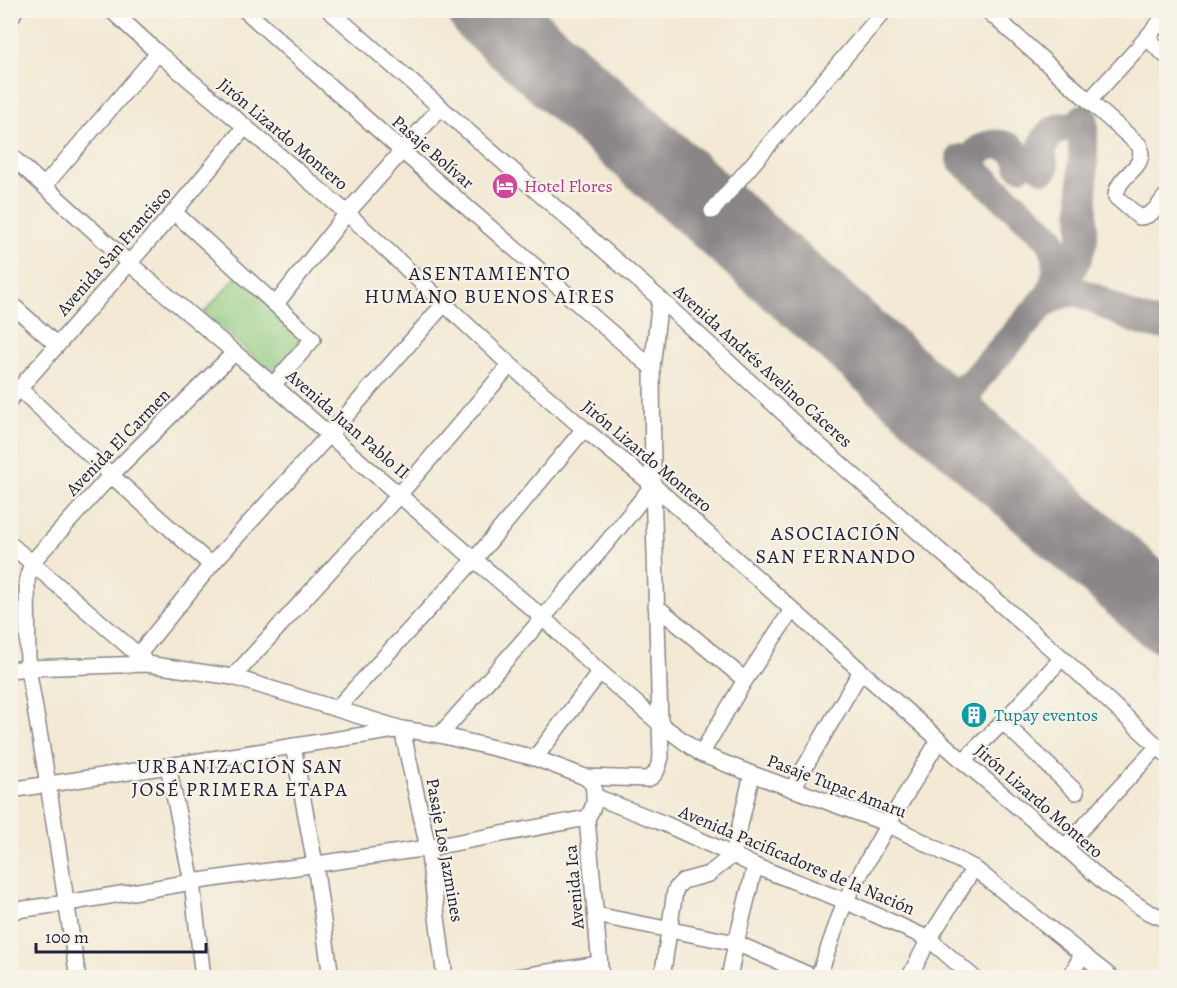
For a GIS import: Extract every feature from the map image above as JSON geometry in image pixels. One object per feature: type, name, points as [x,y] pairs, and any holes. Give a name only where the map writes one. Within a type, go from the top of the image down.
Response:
[{"type":"street","points":[[10,20],[15,10]]},
{"type":"street","name":"Jirón Lizardo Montero","points":[[111,10],[158,53],[347,213],[510,366],[653,485],[939,740],[1107,885],[1148,912],[1167,919]]},
{"type":"street","name":"Pasaje Bolívar","points":[[245,10],[402,151],[652,368]]},
{"type":"street","name":"Avenida Andrés Avelino Cáceres","points":[[329,10],[660,299],[804,432],[1062,658],[1162,750]]},
{"type":"street","points":[[712,211],[885,10]]},
{"type":"street","points":[[987,10],[1139,145],[1142,151],[1141,160],[1119,184],[1116,197],[1139,217],[1147,217],[1167,196]]},
{"type":"street","points":[[1089,101],[1167,15]]},
{"type":"street","points":[[1147,38],[1167,56]]},
{"type":"street","points":[[44,186],[158,53]]},
{"type":"street","points":[[276,304],[347,213],[441,107]]},
{"type":"street","name":"Avenida San Francisco","points":[[14,394],[174,212],[245,127]]},
{"type":"street","name":"Avenida Juan Pablo II","points":[[10,155],[129,263],[543,618],[659,723]]},
{"type":"street","points":[[174,212],[314,339],[273,385]]},
{"type":"street","points":[[10,670],[142,659],[233,677],[402,729],[440,735],[535,758],[585,777],[652,777],[657,771],[661,758],[652,368],[660,299]]},
{"type":"street","points":[[10,303],[57,345]]},
{"type":"street","points":[[142,659],[211,565],[444,304]]},
{"type":"street","name":"Avenida El Carmen","points":[[32,562],[111,475],[234,353]]},
{"type":"street","points":[[233,677],[399,495],[510,366]]},
{"type":"street","points":[[14,394],[111,475],[211,565]]},
{"type":"street","points":[[337,708],[475,559],[584,429]]},
{"type":"street","points":[[440,735],[543,618],[653,485]]},
{"type":"street","points":[[10,544],[142,659]]},
{"type":"street","points":[[32,562],[27,580],[28,668],[78,978]]},
{"type":"street","points":[[656,606],[745,680]]},
{"type":"street","points":[[701,754],[745,680],[792,610]]},
{"type":"street","points":[[963,760],[1003,722],[1062,658]]},
{"type":"street","points":[[792,789],[861,671]]},
{"type":"street","points":[[535,758],[600,672]]},
{"type":"street","points":[[1003,722],[1076,792]]},
{"type":"street","name":"Pasaje Tupac Amaru","points":[[659,723],[701,754],[888,824],[974,868],[1112,978]]},
{"type":"street","points":[[10,790],[402,729]]},
{"type":"street","name":"Pasaje Los Jazmines","points":[[402,729],[428,848],[445,978]]},
{"type":"street","points":[[596,915],[736,943],[817,978],[845,901],[939,740]]},
{"type":"street","points":[[293,746],[315,864],[331,978]]},
{"type":"street","points":[[1065,847],[1162,750]]},
{"type":"street","points":[[168,766],[192,882],[203,978]]},
{"type":"street","points":[[662,978],[675,891],[683,881],[709,874],[733,855],[752,774]]},
{"type":"street","points":[[585,777],[593,784],[594,795]]},
{"type":"street","name":"Avenida Pacificadores de la Nación","points":[[594,795],[929,939],[974,978]]},
{"type":"street","name":"Avenida Ica","points":[[594,795],[594,808],[587,818],[600,971]]},
{"type":"street","points":[[10,911],[428,848],[587,818]]},
{"type":"street","points":[[729,978],[755,866]]},
{"type":"street","points":[[909,978],[929,939],[974,868]]},
{"type":"street","points":[[1070,978],[1082,954]]},
{"type":"street","points":[[511,978],[600,971]]},
{"type":"green space","points":[[238,275],[307,339],[274,376],[204,312]]},
{"type":"taxiway","points":[[910,387],[944,393],[967,386],[975,380],[1071,269],[1083,239],[1083,119]]},
{"type":"taxiway","points":[[1044,168],[1043,149],[1050,134],[1064,127],[1083,128]]},
{"type":"taxiway","points":[[968,166],[979,151],[995,145],[1005,146],[1014,151],[1020,165]]},
{"type":"taxiway","points":[[961,159],[1049,237],[1056,251],[1058,264],[1052,291]]},
{"type":"taxiway","points":[[1043,303],[1062,294],[1077,292],[1139,320],[1166,324]]},
{"type":"taxiway","points":[[975,380],[966,398],[965,414],[978,447]]},
{"type":"taxiway","points":[[1149,599],[1166,578]]},
{"type":"runway","points":[[486,10],[1166,615]]},
{"type":"place","name":"Hotel Flores","points":[[505,186]]},
{"type":"place","name":"Tupay eventos","points":[[974,715]]},
{"type":"district","name":"ASENTAMIENTO HUMANO BUENOS AIRES","points":[[490,284]]},
{"type":"district","name":"ASOCIACIÓN SAN FERNANDO","points":[[836,544]]},
{"type":"district","name":"URBANIZACIÓN SAN JOSÉ PRIMERA ETAPA","points":[[240,778]]}]
